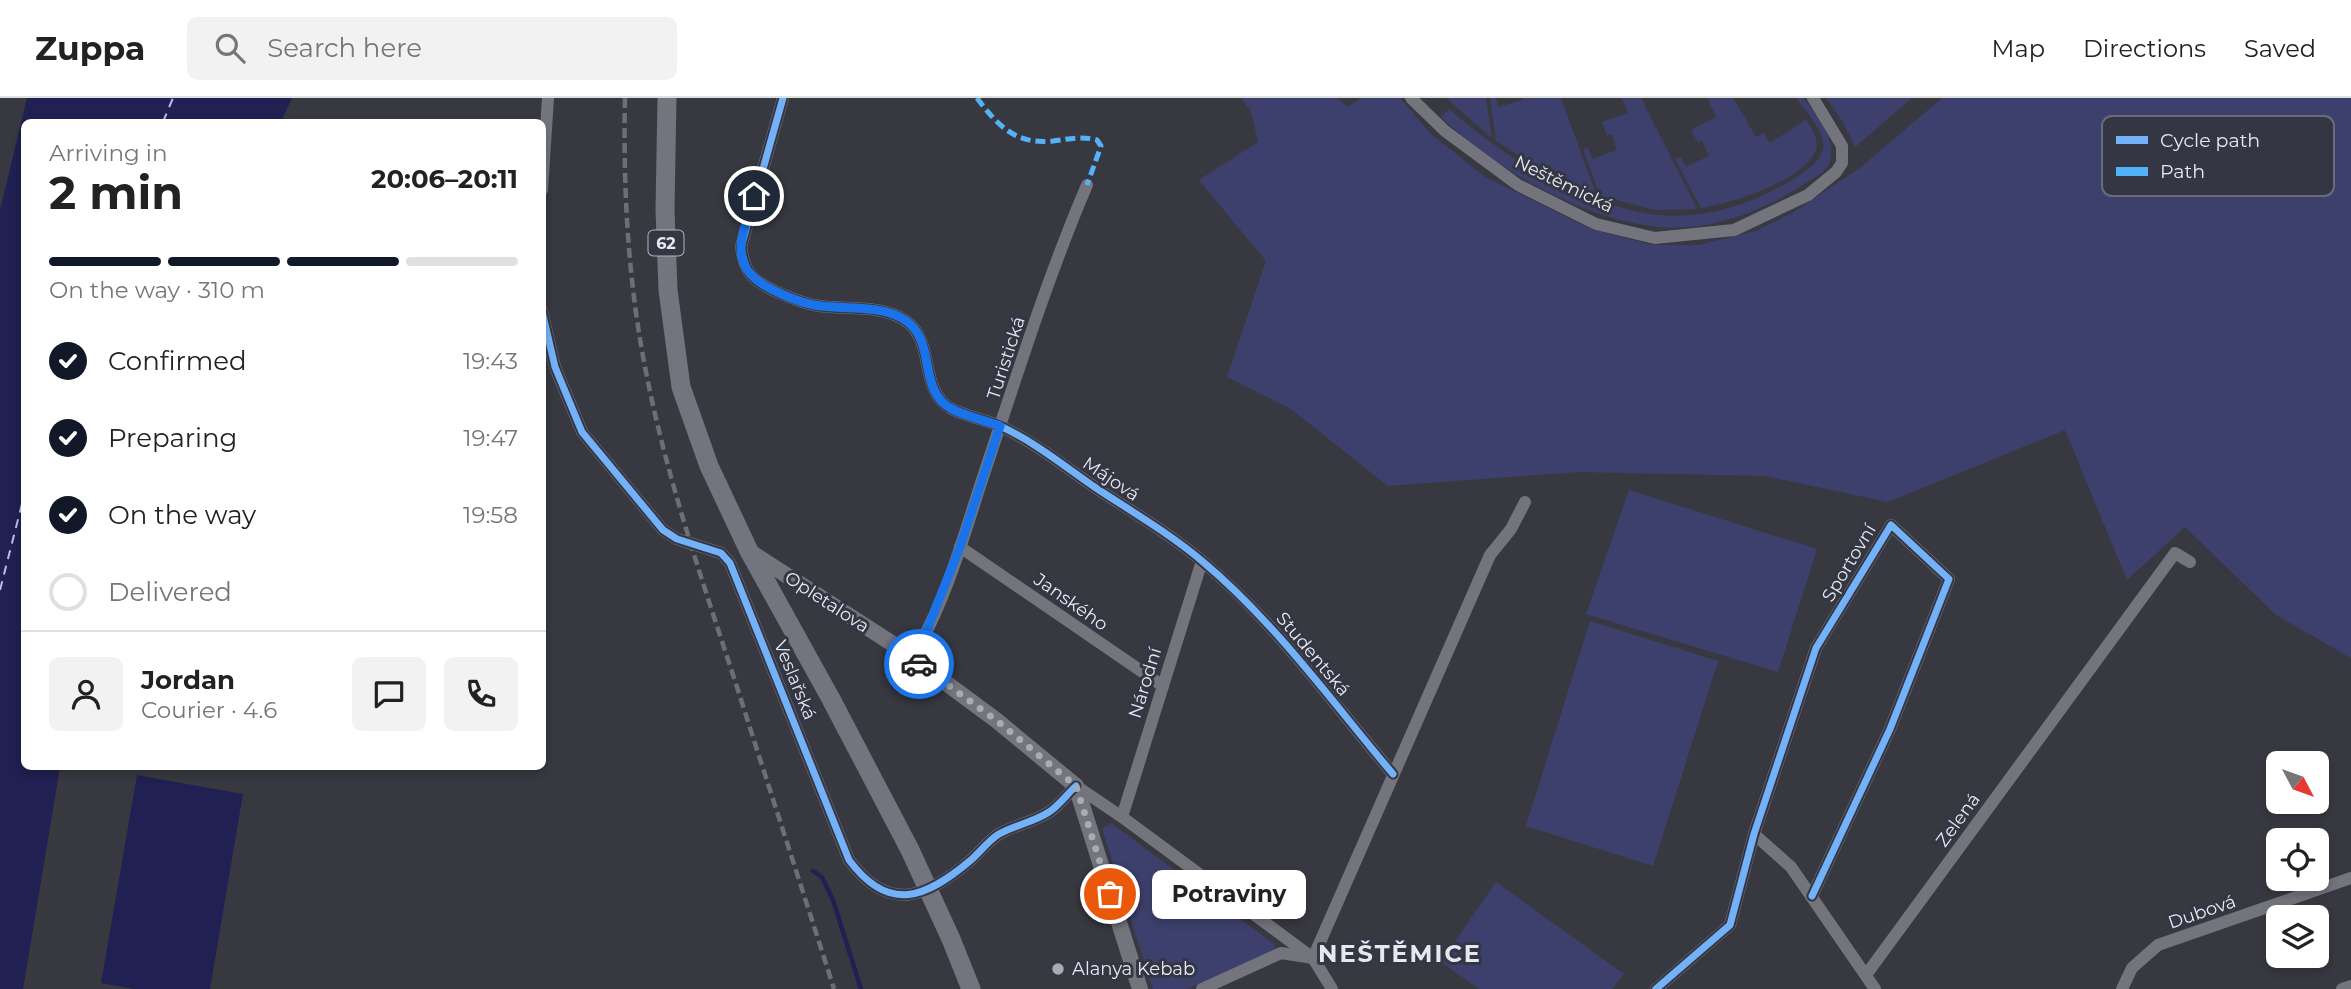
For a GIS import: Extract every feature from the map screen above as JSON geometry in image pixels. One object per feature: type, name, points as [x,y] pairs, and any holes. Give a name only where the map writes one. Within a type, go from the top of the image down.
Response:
[{"type":"main road","name":"Opletalova","points":[[667,98],[665,210],[668,290],[681,387],[709,466],[749,551],[911,850],[971,989]]},
{"type":"street","points":[[546,129],[548,98]]},
{"type":"street","name":"Májová","points":[[783,98],[741,247],[743,263],[750,276],[804,303],[886,311],[905,319],[916,329],[926,351],[930,383],[949,407],[1000,426],[1202,561]]},
{"type":"street","name":"Neštěmická","points":[[1412,98],[1445,131],[1518,185],[1596,224],[1655,238],[1734,230],[1808,195],[1836,172],[1842,163],[1842,146],[1813,98]]},
{"type":"street","name":"Turistická","points":[[911,658],[923,640],[960,547],[1040,307],[1087,185]]},
{"type":"street","name":"Veslařská","points":[[546,328],[555,367],[582,432],[663,530],[677,539],[721,553],[730,563],[849,860],[875,887],[894,895],[915,894],[944,881],[998,835],[1049,812],[1076,786]]},
{"type":"street","points":[[1202,989],[1281,953],[1313,958],[1490,555],[1511,530],[1525,502]]},
{"type":"street","name":"Sportovní","points":[[1656,989],[1670,984],[1730,925],[1754,834],[1816,648],[1891,525],[1948,579],[1890,729],[1812,895]]},
{"type":"street","name":"Janského","points":[[960,547],[1163,686]]},
{"type":"street","name":"Opletalova","points":[[749,551],[911,658],[996,720],[1076,786],[1313,958],[1332,989]]},
{"type":"street","name":"Zelená","points":[[1866,975],[2175,552],[2190,562]]},
{"type":"street","name":"Národní","points":[[1122,817],[1202,561]]},
{"type":"street","name":"Studentská","points":[[1202,561],[1261,617],[1393,774]]},
{"type":"street","points":[[1076,786],[1140,989]]},
{"type":"street","points":[[1754,834],[1791,867],[1875,989]]},
{"type":"street","name":"Dubová","points":[[2122,989],[2132,968],[2158,945],[2351,878]]},
{"type":"street","points":[[2342,989],[2351,986]]},
{"type":"shaded area","points":[[27,98],[292,98],[282,119],[22,119]]},
{"type":"shaded area","points":[[1241,98],[1337,98],[1348,107],[1361,98],[1400,98],[1431,134],[1485,177],[1593,230],[1653,245],[1699,245],[1756,231],[1794,212],[1861,167],[1942,98],[2351,98],[2351,658],[2276,615],[2185,527],[2127,580],[2065,430],[1888,502],[1765,476],[1578,472],[1388,486],[1291,409],[1227,377],[1266,261],[1199,180],[1258,142],[1251,111]]},
{"type":"shaded area","points":[[1446,98],[1486,98],[1492,138]]},
{"type":"shaded area","points":[[1490,98],[1496,98],[1498,107],[1523,98],[1561,98],[1596,194],[1543,171],[1496,141]]},
{"type":"shaded area","points":[[1622,98],[1641,98],[1697,209],[1656,210],[1600,196],[1583,149],[1588,148],[1592,159],[1617,150],[1612,134],[1607,136],[1602,122],[1628,113]]},
{"type":"shaded area","points":[[1707,98],[1733,98],[1756,137],[1764,133],[1770,143],[1806,120],[1816,138],[1816,150],[1809,161],[1797,171],[1765,189],[1701,208],[1675,159],[1681,157],[1686,167],[1709,156],[1702,141],[1698,143],[1691,130],[1716,117]]},
{"type":"shaded area","points":[[1796,98],[1803,98],[1829,137],[1831,155],[1825,170],[1788,194],[1753,211],[1716,223],[1677,228],[1629,222],[1570,203],[1487,155],[1441,117],[1449,109],[1513,157],[1559,184],[1609,204],[1656,215],[1677,216],[1720,210],[1761,197],[1813,165],[1821,154],[1823,142],[1814,122]]},
{"type":"shaded area","points":[[1826,98],[1912,98],[1855,147],[1843,122]]},
{"type":"shaded area","points":[[21,123],[21,770],[60,770],[23,989],[0,989],[0,210]]},
{"type":"shaded area","points":[[1629,490],[1817,549],[1778,672],[1586,614]]},
{"type":"shaded area","points":[[1590,621],[1718,661],[1653,866],[1526,826]]},
{"type":"shaded area","points":[[137,775],[243,794],[210,989],[134,989],[101,983]]},
{"type":"shaded area","points":[[1111,823],[1274,944],[1275,950],[1187,989],[1153,989],[1102,829]]},
{"type":"shaded area","points":[[1496,882],[1624,974],[1612,989],[1479,989],[1441,962]]},
{"type":"waterway","points":[[813,871],[822,877],[833,900],[861,989]]},
{"type":"ferry route","points":[[164,119],[173,98]]},
{"type":"ferry route","points":[[0,590],[21,508]]},
{"type":"railway","points":[[625,98],[626,201],[631,270],[640,338],[655,412],[699,570],[834,989]]},
{"type":"marked path","points":[[977,98],[1001,125],[1018,137],[1040,141],[1081,138],[1097,140],[1101,146],[1087,185]]},
{"type":"cycle path","points":[[783,98],[741,247],[745,264],[752,276],[770,289],[808,304],[875,310],[906,321],[921,341],[930,377],[940,399],[956,411],[1000,426],[1024,439],[1163,531],[1202,561],[1278,636],[1393,774]]},
{"type":"cycle path","points":[[546,328],[555,367],[582,432],[663,530],[677,539],[721,553],[730,563],[849,860],[864,877],[893,894],[923,891],[954,873],[999,834],[1053,809],[1076,786]]},
{"type":"cycle path","points":[[1656,989],[1730,925],[1754,834],[1816,648],[1891,525],[1949,579],[1890,729],[1812,896]]},
{"type":"way so far","points":[[919,664],[996,720],[1076,786],[1110,894]]},
{"type":"place","name":"Potraviny","points":[[1110,894]]},
{"type":"place","name":"Alanya Kebab","points":[[1058,969]]},
{"type":"district","name":"NEŠTĚMICE","points":[[1400,953]]},
{"type":"route","points":[[754,196],[741,247],[743,263],[750,276],[759,283],[804,303],[886,311],[905,319],[916,329],[926,351],[930,383],[939,397],[949,407],[1000,426],[960,547],[923,640],[911,658],[919,664]]}]
